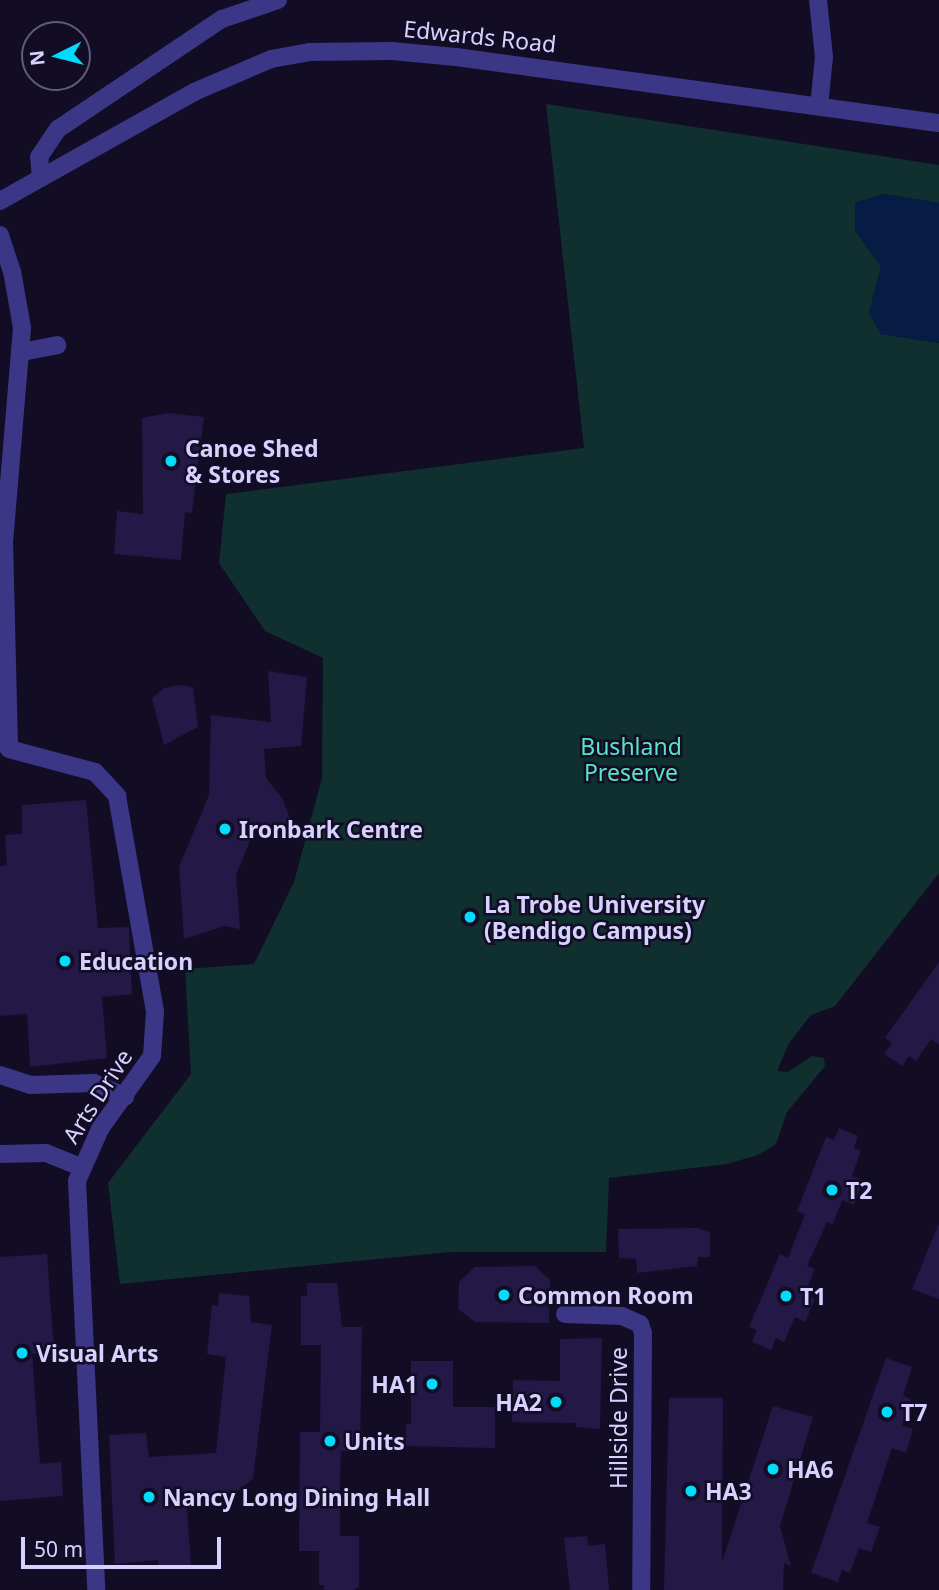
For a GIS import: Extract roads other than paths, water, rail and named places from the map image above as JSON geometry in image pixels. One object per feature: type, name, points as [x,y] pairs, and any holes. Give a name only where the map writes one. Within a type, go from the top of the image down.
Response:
[{"type":"street","points":[[41,178],[39,157],[58,129],[222,19],[278,0]]},
{"type":"street","points":[[818,0],[824,57],[819,106]]},
{"type":"street","name":"Edwards Road","points":[[0,201],[205,87],[271,59],[309,52],[392,51],[456,57],[939,123]]},
{"type":"street","points":[[0,235],[18,300],[22,352],[2,572],[4,750]]},
{"type":"street","points":[[22,352],[57,345]]},
{"type":"street","name":"Arts Drive","points":[[4,750],[96,772],[107,780],[120,804],[156,1034],[152,1056],[100,1129],[81,1167],[77,1218],[96,1590]]},
{"type":"street","points":[[0,1075],[30,1085],[94,1083],[125,1097]]},
{"type":"street","points":[[0,1154],[46,1153],[81,1167]]},
{"type":"street","name":"Hillside Drive","points":[[565,1314],[622,1316],[639,1324],[643,1333],[641,1590]]},
{"type":"water","points":[[884,194],[939,203],[939,343],[881,334],[869,313],[881,267],[855,230],[855,203]]},
{"type":"place","name":"Canoe Shed & Stores","points":[[171,461]]},
{"type":"place","name":"Ironbark Centre","points":[[225,829]]},
{"type":"place","name":"La Trobe University (Bendigo Campus)","points":[[470,917]]},
{"type":"place","name":"Education","points":[[65,961]]},
{"type":"place","name":"T2","points":[[832,1190]]},
{"type":"place","name":"Common Room","points":[[504,1295]]},
{"type":"place","name":"T1","points":[[786,1296]]},
{"type":"place","name":"Visual Arts","points":[[22,1353]]},
{"type":"place","name":"HA1","points":[[432,1384]]},
{"type":"place","name":"HA2","points":[[556,1402]]},
{"type":"place","name":"T7","points":[[887,1412]]},
{"type":"place","name":"Units","points":[[330,1441]]},
{"type":"place","name":"HA6","points":[[773,1469]]},
{"type":"place","name":"HA3","points":[[691,1491]]},
{"type":"place","name":"Nancy Long Dining Hall","points":[[149,1497]]},
{"type":"park label","name":"Bushland Preserve","points":[[631,759]]}]
